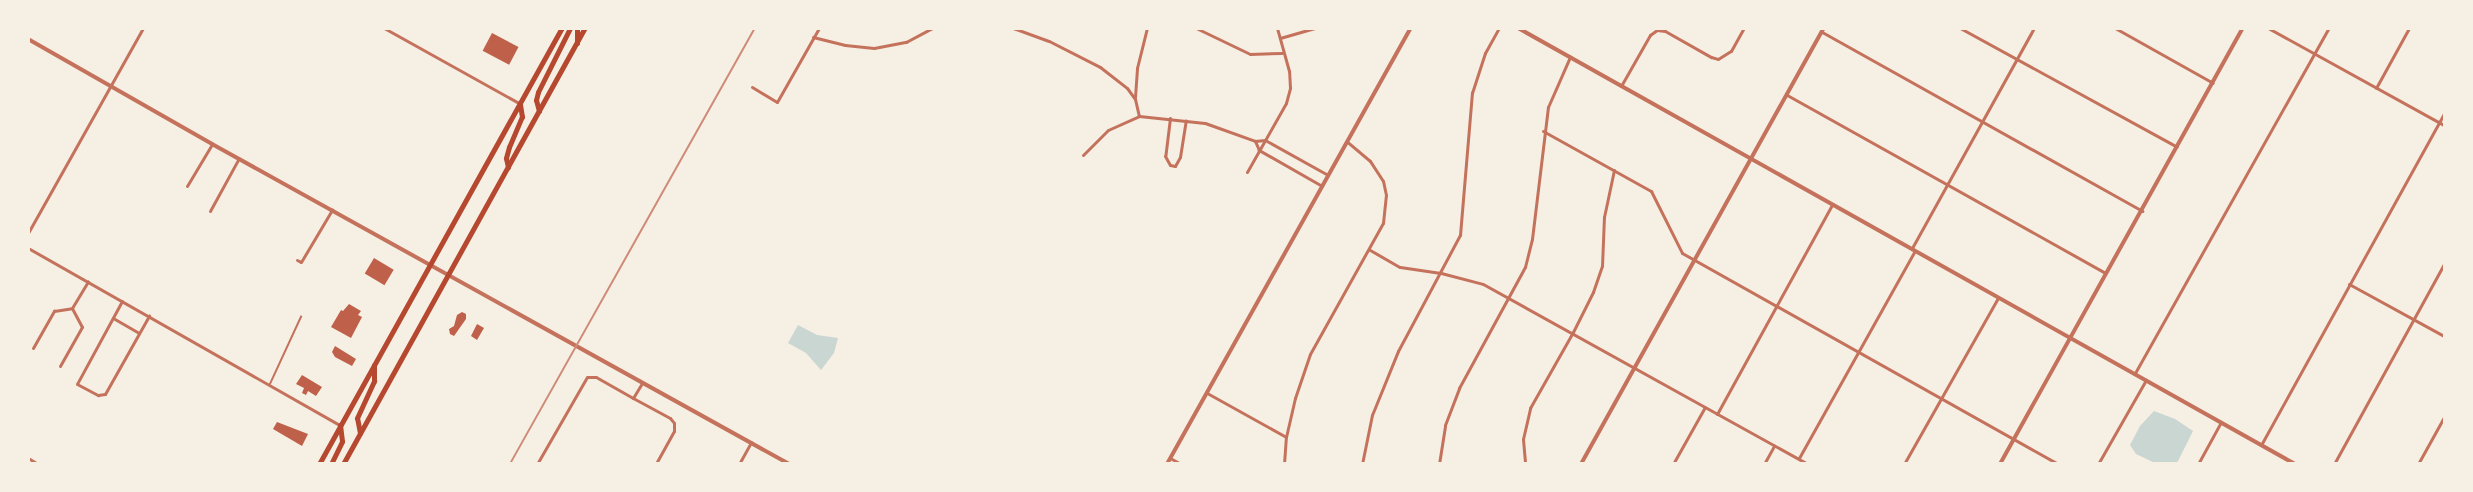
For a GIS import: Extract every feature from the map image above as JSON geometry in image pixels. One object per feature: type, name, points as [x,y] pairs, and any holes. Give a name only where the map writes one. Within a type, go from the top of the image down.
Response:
[{"type":"main road","points":[[319,464],[562,28]]},
{"type":"main road","points":[[539,111],[536,100],[538,92],[570,28]]},
{"type":"main road","points":[[576,45],[578,28]]},
{"type":"main road","points":[[343,464],[585,28]]},
{"type":"main road","points":[[508,167],[506,158],[509,147],[522,117],[520,104]]},
{"type":"main road","points":[[360,433],[357,418],[374,381],[374,365]]},
{"type":"main road","points":[[331,464],[342,441],[340,425]]},
{"type":"street","points":[[28,233],[143,28]]},
{"type":"street","points":[[384,28],[520,104]]},
{"type":"street","points":[[752,87],[777,102],[819,28]]},
{"type":"street","points":[[813,37],[845,45],[874,48],[906,42],[932,28]]},
{"type":"street","points":[[1014,28],[1075,52],[1117,79],[1135,99]]},
{"type":"street","points":[[1139,116],[1135,99],[1137,68],[1147,28]]},
{"type":"street","points":[[1197,28],[1250,54],[1282,53]]},
{"type":"street","points":[[1247,172],[1286,103],[1290,88],[1277,28]]},
{"type":"street","points":[[1280,38],[1316,28]]},
{"type":"street","points":[[1167,464],[1411,28]]},
{"type":"street","points":[[1362,464],[1372,415],[1398,351],[1460,235],[1464,218],[1472,93],[1485,54],[1498,28]]},
{"type":"street","points":[[1518,28],[2295,464]]},
{"type":"street","points":[[1621,87],[1650,35],[1657,30],[1665,31],[1718,59],[1731,51],[1744,28]]},
{"type":"street","points":[[1960,28],[2177,147]]},
{"type":"street","points":[[1799,458],[2034,28]]},
{"type":"street","points":[[2115,28],[2213,83]]},
{"type":"street","points":[[2000,464],[2243,28]]},
{"type":"street","points":[[2268,28],[2445,125]]},
{"type":"street","points":[[2135,373],[2329,28]]},
{"type":"street","points":[[2376,88],[2409,28]]},
{"type":"street","points":[[1581,464],[1823,30],[2142,211]]},
{"type":"street","points":[[28,39],[212,144],[789,464]]},
{"type":"street","points":[[1439,464],[1445,425],[1459,388],[1525,267],[1532,239],[1543,131],[1551,99],[1570,57]]},
{"type":"street","points":[[1787,95],[2107,274]]},
{"type":"street","points":[[2261,445],[2445,113]]},
{"type":"street","points":[[1083,155],[1108,130],[1139,116],[1170,118],[1218,126],[1255,141],[1265,140],[1328,175]]},
{"type":"street","points":[[1170,118],[1165,156],[1170,165],[1175,166],[1180,157],[1186,120]]},
{"type":"street","points":[[1543,131],[1651,191],[1682,253],[2058,464]]},
{"type":"street","points":[[1255,141],[1259,150],[1322,186]]},
{"type":"street","points":[[1284,464],[1286,437],[1310,354],[1383,224],[1386,195],[1377,171],[1360,151],[1347,142]]},
{"type":"street","points":[[187,186],[212,144]]},
{"type":"street","points":[[210,211],[239,158]]},
{"type":"street","points":[[1525,462],[1523,439],[1530,408],[1573,332],[1593,292],[1602,266],[1604,217],[1614,170]]},
{"type":"street","points":[[1717,414],[1832,205]]},
{"type":"street","points":[[297,260],[301,262],[332,210]]},
{"type":"street","points":[[28,248],[340,425]]},
{"type":"street","points":[[1370,250],[1400,267],[1441,273],[1483,284],[1510,297],[1808,464]]},
{"type":"street","points":[[2334,464],[2445,264]]},
{"type":"street","points":[[33,348],[54,311],[72,308],[88,281]]},
{"type":"street","points":[[2349,284],[2445,336]]},
{"type":"street","points":[[1904,464],[1998,298]]},
{"type":"street","points":[[122,301],[77,384],[98,395],[105,394],[149,316]]},
{"type":"street","points":[[60,366],[82,327],[72,308]]},
{"type":"street","points":[[113,318],[139,333]]},
{"type":"street","points":[[537,464],[587,377],[596,376],[675,423],[674,431],[656,464]]},
{"type":"street","points":[[2098,464],[2146,380]]},
{"type":"street","points":[[633,398],[642,383]]},
{"type":"street","points":[[1207,393],[1286,437]]},
{"type":"street","points":[[1672,464],[1705,407]]},
{"type":"street","points":[[2418,464],[2445,417]]},
{"type":"street","points":[[2198,464],[2221,422]]},
{"type":"street","points":[[739,464],[751,442]]},
{"type":"street","points":[[1764,464],[1774,446]]},
{"type":"street","points":[[28,458],[38,464]]},
{"type":"street","points":[[1170,458],[1181,464]]},
{"type":"street","points":[[1496,464],[1525,462],[1533,464]]},
{"type":"lane","points":[[270,385],[301,317]]},
{"type":"shaded area","points":[[798,325],[817,335],[838,338],[834,353],[821,370],[806,353],[788,343]]},
{"type":"shaded area","points":[[2154,411],[2175,419],[2193,431],[2177,463],[2155,463],[2136,454],[2130,445],[2140,426]]},
{"type":"building","points":[[492,33],[518,47],[509,65],[483,51]]},
{"type":"building","points":[[374,258],[394,270],[384,285],[365,273]]},
{"type":"building","points":[[349,304],[361,311],[358,315],[362,317],[351,338],[331,327],[341,310],[343,311]]},
{"type":"building","points":[[462,312],[466,314],[466,319],[454,336],[450,334],[449,329],[454,326],[457,315]]},
{"type":"building","points":[[477,324],[484,328],[477,340],[471,336]]},
{"type":"building","points":[[335,346],[356,359],[352,366],[335,357],[332,352]]},
{"type":"building","points":[[302,375],[322,387],[316,396],[308,391],[306,395],[302,393],[304,388],[296,384]]},
{"type":"building","points":[[277,422],[308,434],[302,446],[273,429]]},
{"type":"railway","points":[[510,464],[755,28]]}]
